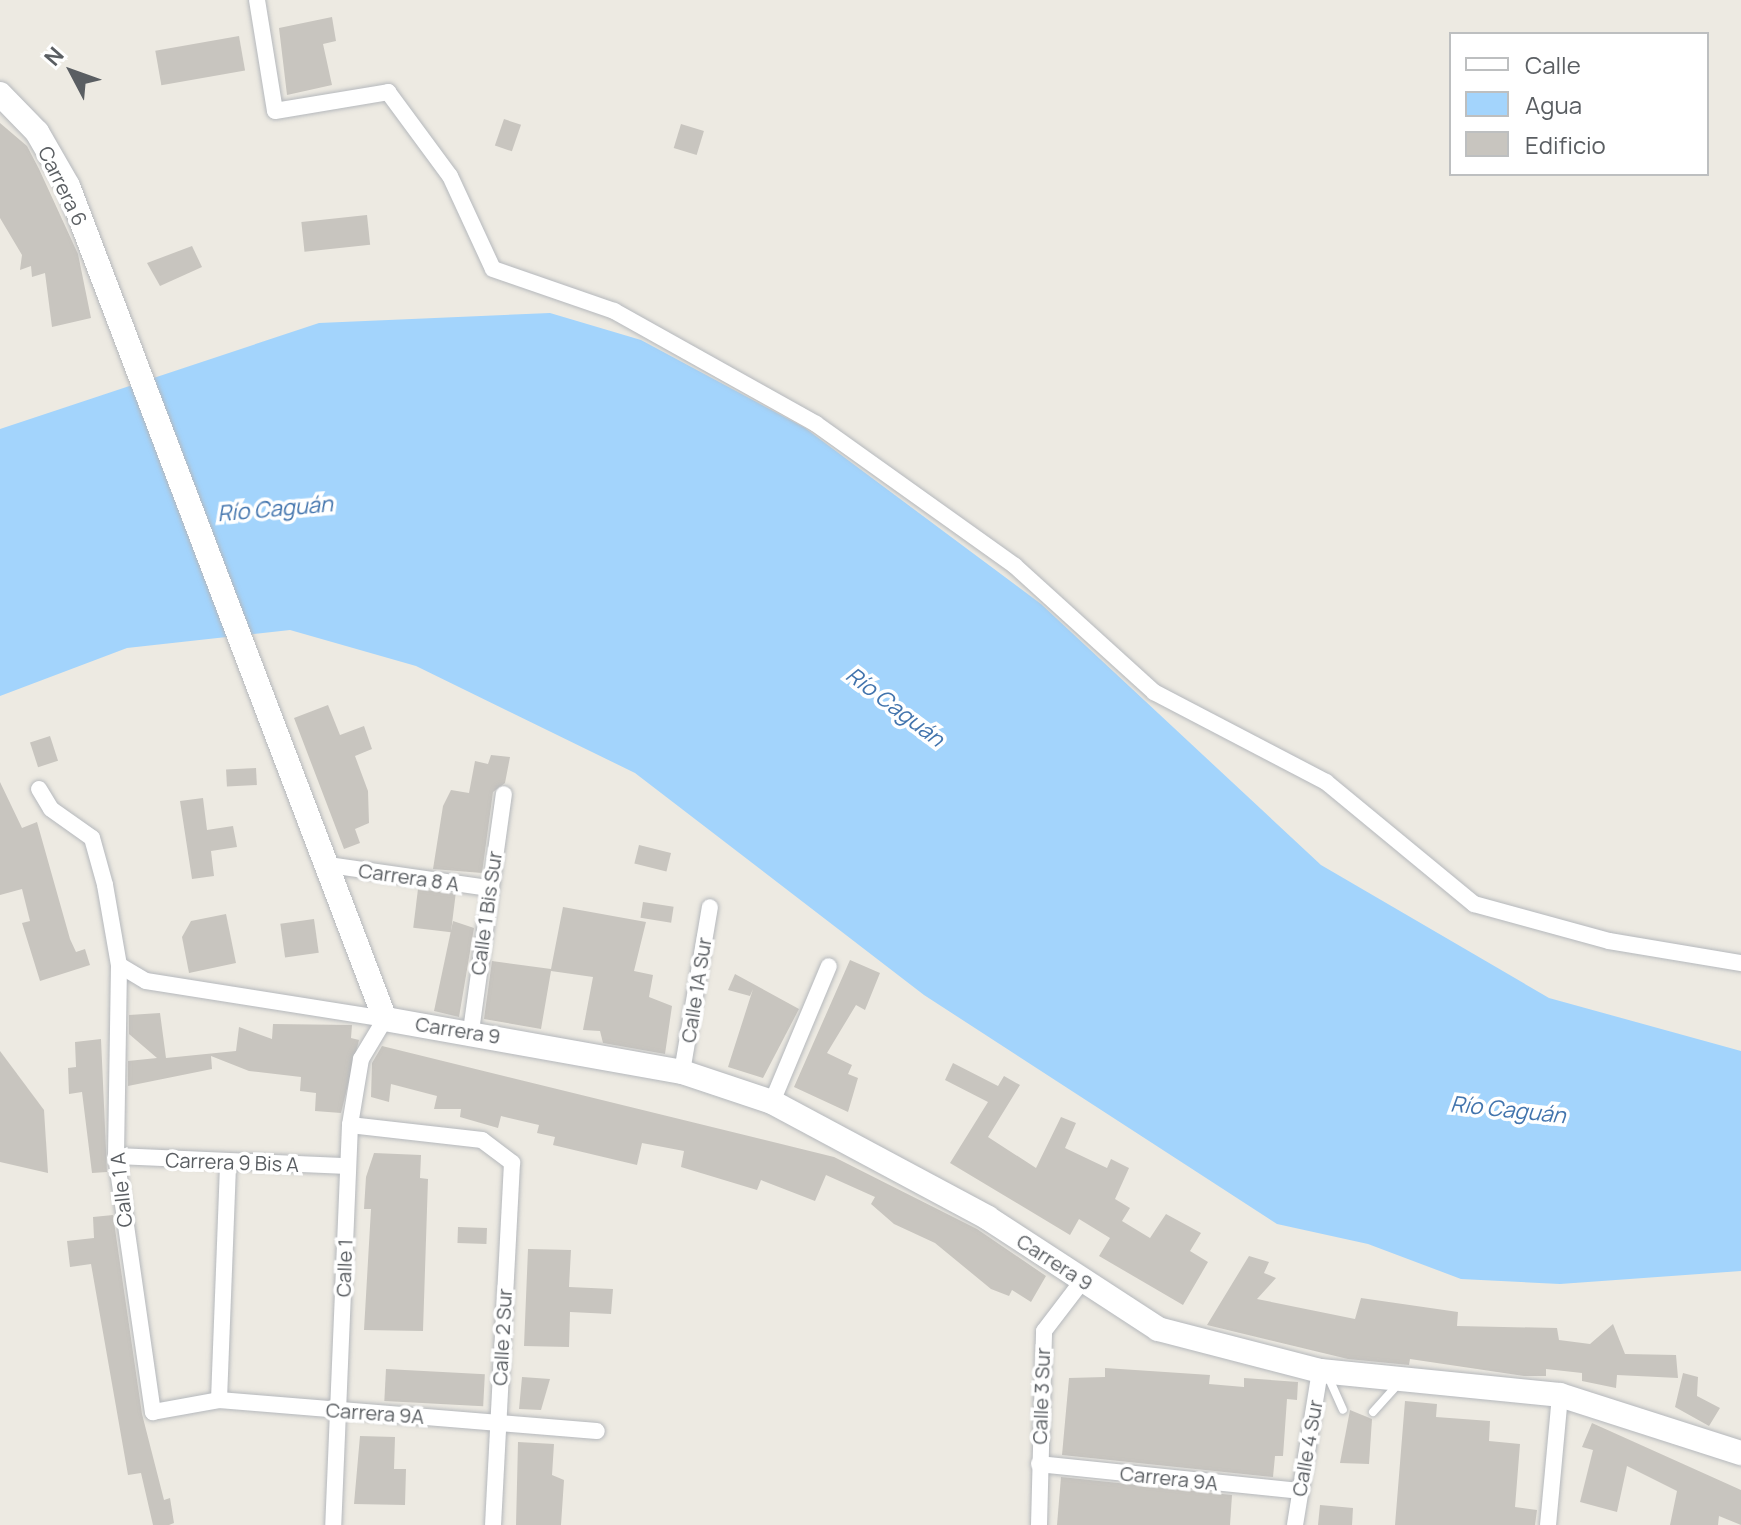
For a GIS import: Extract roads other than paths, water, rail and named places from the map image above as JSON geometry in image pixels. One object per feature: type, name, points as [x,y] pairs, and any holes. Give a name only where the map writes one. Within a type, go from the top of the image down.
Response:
[{"type":"main road","name":"Carrera 6","points":[[0,94],[37,132],[68,186],[255,665],[329,865]]},
{"type":"main road","points":[[329,865],[385,1019]]},
{"type":"main road","name":"Carrera 9","points":[[385,1019],[471,1031],[682,1072],[772,1102],[988,1218],[1158,1329],[1323,1372],[1560,1395],[1741,1453]]},
{"type":"street","points":[[257,0],[275,111],[388,92],[450,176],[493,269],[614,311],[816,424],[1015,566],[1154,692],[1326,782],[1474,904],[1609,941],[1741,963]]},
{"type":"street","name":"Calle 1 A","points":[[39,789],[51,809],[92,838],[119,965],[116,1156],[153,1412]]},
{"type":"street","name":"Calle 1 Bis Sur","points":[[471,1031],[488,888],[504,794]]},
{"type":"street","name":"Carrera 8 A","points":[[329,865],[488,888]]},
{"type":"street","name":"Calle 1A Sur","points":[[682,1072],[710,907]]},
{"type":"street","name":"Carrera 9","points":[[119,965],[146,981],[385,1019]]},
{"type":"street","points":[[772,1102],[829,966]]},
{"type":"street","name":"Calle 1","points":[[333,1525],[350,1125],[361,1059],[385,1019]]},
{"type":"street","name":"Calle 2 Sur","points":[[350,1125],[482,1140],[504,1151],[512,1163],[493,1525]]},
{"type":"street","name":"Carrera 9 Bis A","points":[[116,1156],[228,1164],[348,1166]]},
{"type":"street","points":[[219,1400],[228,1164]]},
{"type":"street","name":"Calle 3 Sur","points":[[1039,1525],[1044,1331],[1083,1280]]},
{"type":"street","name":"Calle 4 Sur","points":[[1295,1525],[1323,1372]]},
{"type":"street","points":[[1548,1525],[1560,1395]]},
{"type":"street","name":"Carrera 9A","points":[[153,1412],[219,1400],[597,1431]]},
{"type":"street","name":"Carrera 9A","points":[[1039,1464],[1299,1491]]},
{"type":"lane","points":[[1323,1372],[1343,1410]]},
{"type":"lane","points":[[1373,1412],[1402,1380]]},
{"type":"water","name":"Río Caguán","points":[[550,313],[641,340],[805,428],[1041,604],[1321,865],[1549,998],[1741,1051],[1741,1271],[1560,1284],[1461,1279],[1368,1244],[1277,1224],[924,995],[635,773],[416,666],[290,630],[127,648],[0,696],[0,429],[319,323]]}]
